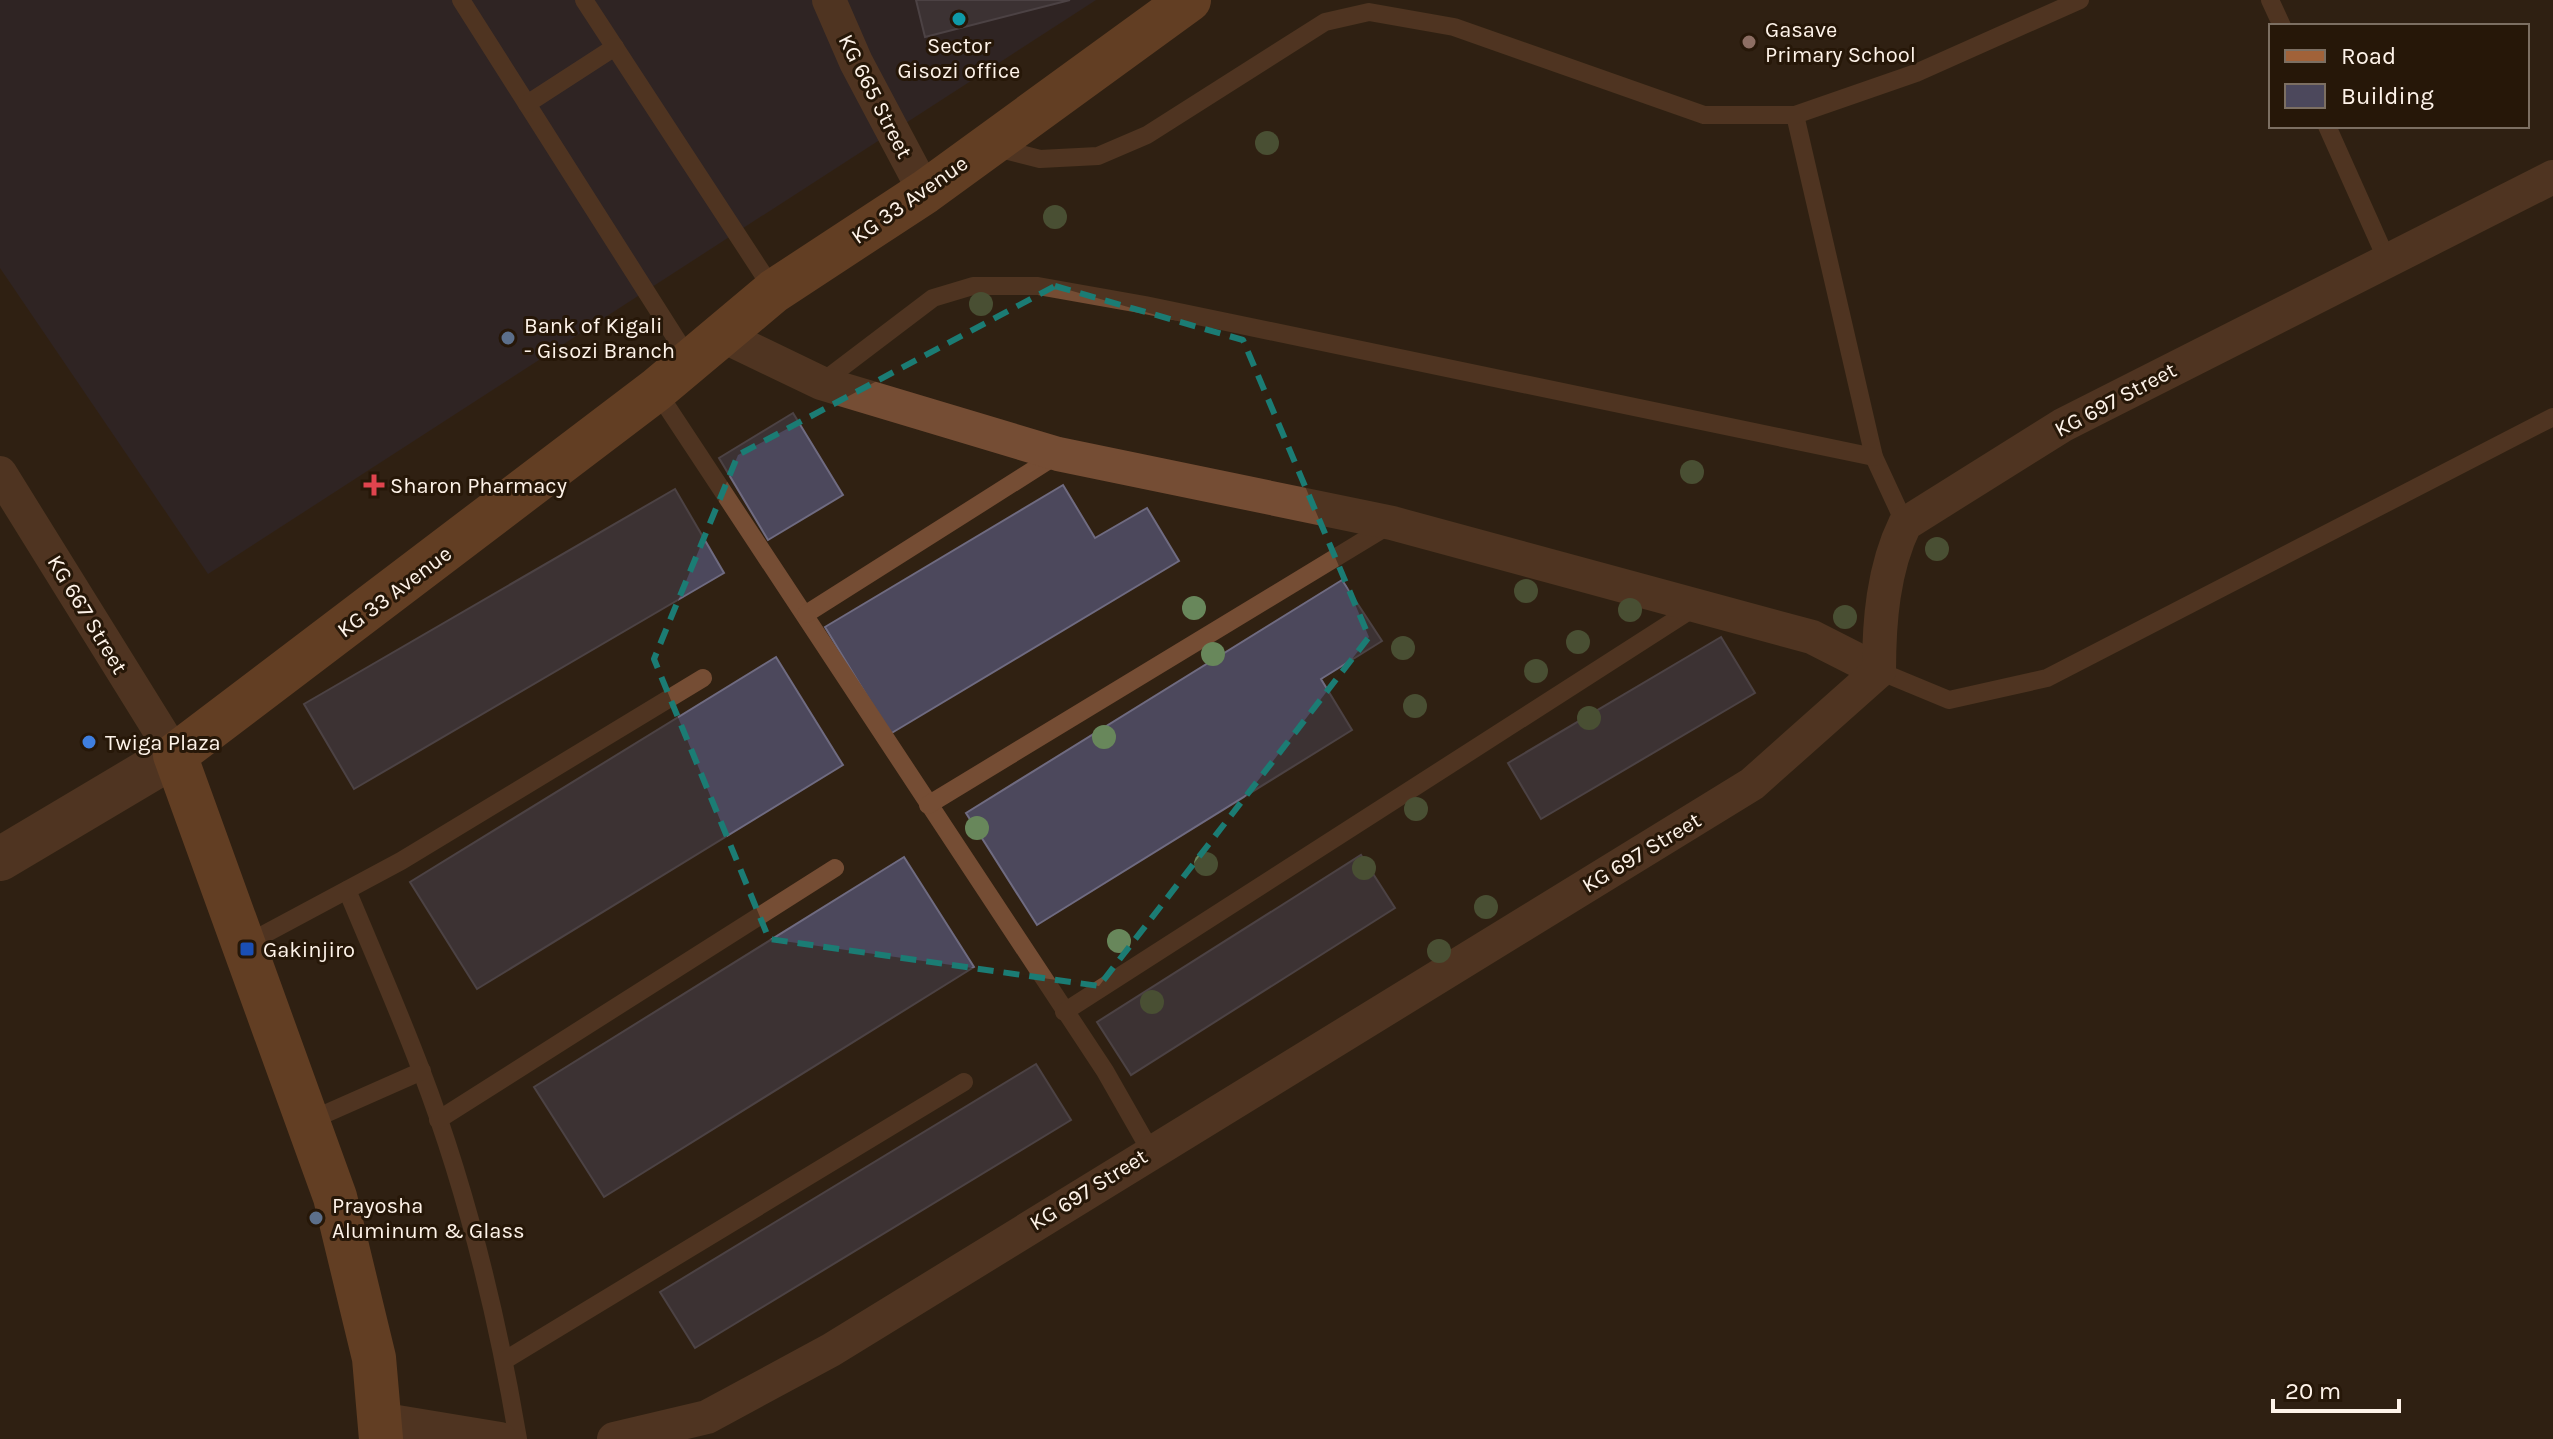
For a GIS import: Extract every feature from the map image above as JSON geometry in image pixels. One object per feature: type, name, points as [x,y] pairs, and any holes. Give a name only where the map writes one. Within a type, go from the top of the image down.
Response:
[{"type":"main road","name":"KG 33 Avenue","points":[[175,755],[656,390],[774,291],[925,192],[1189,0]]},
{"type":"main road","points":[[175,755],[246,944],[335,1197],[374,1358],[380,1429]]},
{"type":"street","name":"KG 665 Street","points":[[829,0],[856,62],[925,192]]},
{"type":"street","name":"KG 697 Street","points":[[1905,524],[2063,425],[2386,258],[2553,177]]},
{"type":"street","points":[[705,347],[1058,454],[1392,523],[1812,637],[1879,671],[1886,583],[1894,547],[1905,524]]},
{"type":"street","name":"KG 667 Street","points":[[0,473],[175,755]]},
{"type":"street","name":"KG 697 Street","points":[[614,1439],[707,1417],[831,1350],[1150,1150],[1752,784],[1879,671]]},
{"type":"street","points":[[0,859],[175,755]]},
{"type":"street","points":[[380,1429],[500,1439]]},
{"type":"lane","points":[[461,0],[527,104],[705,347]]},
{"type":"lane","points":[[584,0],[774,291]]},
{"type":"lane","points":[[986,145],[1040,159],[1098,156],[1147,135],[1325,22],[1369,12],[1454,27],[1704,115],[1795,115],[1916,73],[2080,0]]},
{"type":"lane","points":[[2270,0],[2281,24]]},
{"type":"lane","points":[[527,104],[615,47]]},
{"type":"lane","points":[[1795,115],[1874,457],[1905,524]]},
{"type":"lane","points":[[2328,128],[2386,258]]},
{"type":"lane","points":[[821,383],[933,298],[973,286],[1038,286],[1874,457]]},
{"type":"lane","points":[[656,390],[1105,1071],[1150,1150]]},
{"type":"lane","points":[[1879,671],[1949,700],[2047,678],[2553,417]]},
{"type":"lane","points":[[806,614],[1058,454]]},
{"type":"lane","points":[[928,805],[1392,523]]},
{"type":"lane","points":[[1064,1012],[1697,606]]},
{"type":"lane","points":[[246,944],[347,890],[703,678]]},
{"type":"lane","points":[[438,1120],[835,868]]},
{"type":"lane","points":[[347,890],[422,1071],[460,1185],[505,1360],[518,1439]]},
{"type":"lane","points":[[309,1121],[422,1071]]},
{"type":"lane","points":[[505,1360],[964,1082]]},
{"type":"highlighted area","points":[[1055,286],[1243,340],[1369,637],[1099,986],[769,939],[654,659],[738,455]]},
{"type":"shaded area","points":[[0,0],[1096,0],[208,574],[0,268]]},
{"type":"building","name":"Sector Gisozi office","points":[[916,0],[1070,0],[925,37]]},
{"type":"building","points":[[793,413],[843,495],[768,540],[719,458]]},
{"type":"building","points":[[1063,485],[1095,538],[1147,508],[1179,561],[890,734],[825,627]]},
{"type":"building","points":[[675,489],[724,573],[354,789],[304,704]]},
{"type":"building","points":[[1342,580],[1382,641],[1321,679],[1352,730],[1037,925],[966,813]]},
{"type":"building","points":[[1721,637],[1755,693],[1541,819],[1508,763]]},
{"type":"building","points":[[776,657],[843,765],[477,989],[410,882]]},
{"type":"building","points":[[1361,855],[1395,908],[1131,1075],[1097,1022]]},
{"type":"building","points":[[904,857],[974,967],[604,1197],[534,1087]]},
{"type":"building","points":[[1036,1064],[1071,1120],[695,1348],[660,1292]]},
{"type":"place","name":"Sector Gisozi office","points":[[959,19]]},
{"type":"place","name":"Gasave Primary School","points":[[1749,42]]},
{"type":"place","name":"Bank of Kigali - Gisozi Branch","points":[[508,338]]},
{"type":"place","name":"Sharon Pharmacy","points":[[374,485]]},
{"type":"place","name":"Twiga Plaza","points":[[89,742]]},
{"type":"place","name":"Gakinjiro","points":[[247,949]]},
{"type":"place","name":"Prayosha Aluminum & Glass","points":[[316,1218]]}]
